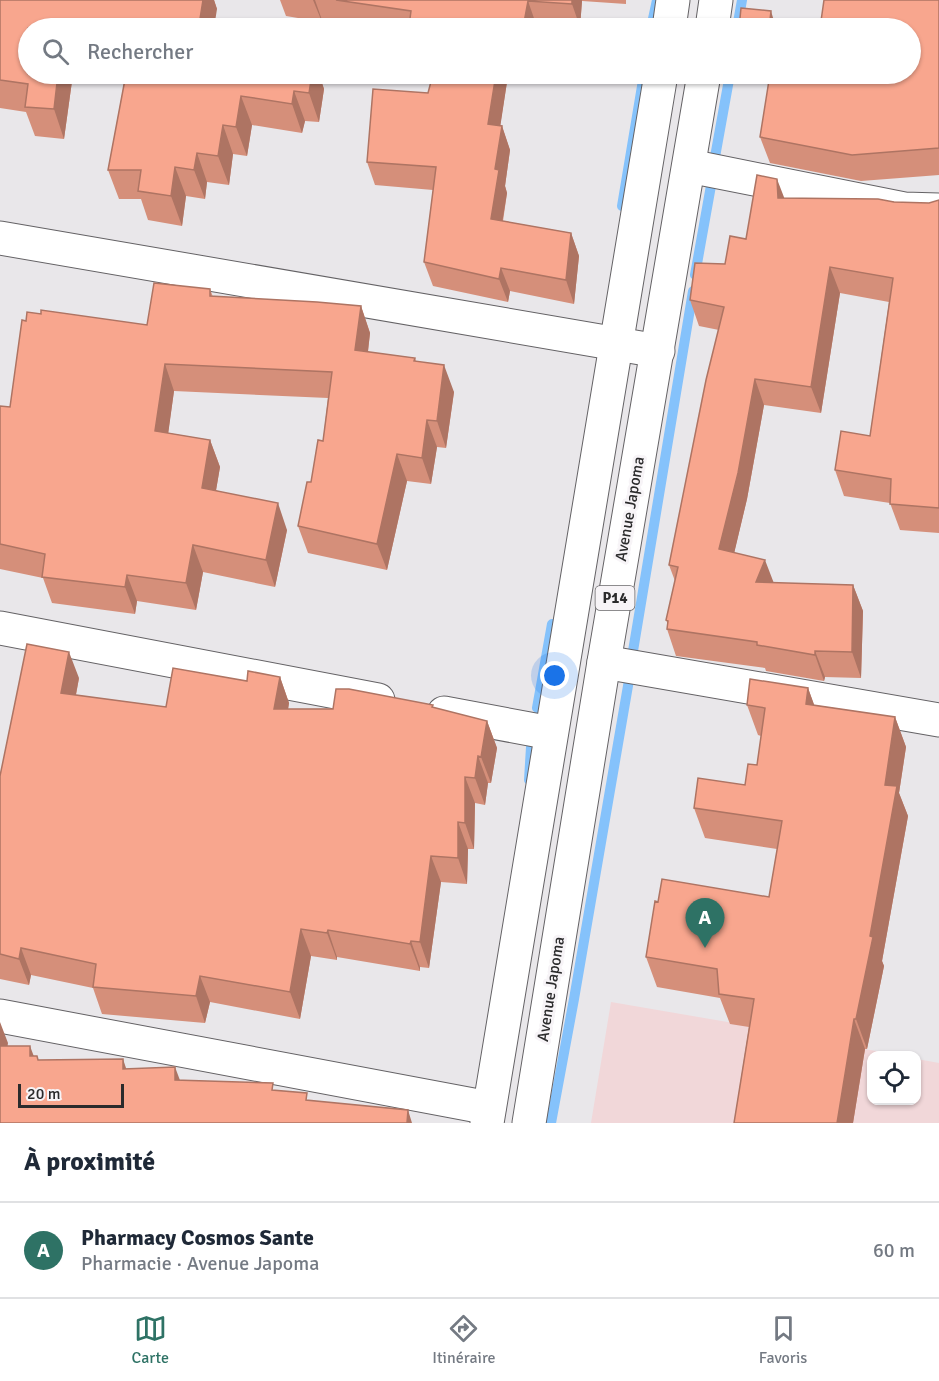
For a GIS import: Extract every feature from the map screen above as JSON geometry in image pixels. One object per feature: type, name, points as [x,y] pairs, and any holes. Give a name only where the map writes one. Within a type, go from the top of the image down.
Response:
[{"type":"street","points":[[670,18],[673,0]]},
{"type":"street","points":[[713,18],[716,0]]},
{"type":"street","name":"P14","points":[[488,1116],[659,84]]},
{"type":"street","name":"Avenue Japoma","points":[[529,1123],[604,662],[702,84]]},
{"type":"street","points":[[689,166],[904,209],[939,210]]},
{"type":"street","points":[[0,238],[658,351]]},
{"type":"street","points":[[0,628],[551,733]]},
{"type":"street","points":[[604,662],[939,720]]},
{"type":"street","points":[[0,1016],[488,1116]]},
{"type":"shaded area","points":[[611,1002],[876,1051],[867,1051],[867,1105],[921,1105],[921,1060],[939,1063],[939,1123],[591,1123]]},
{"type":"building","points":[[0,0],[203,0],[200,18],[18,18],[18,83],[0,80]]},
{"type":"building","points":[[336,0],[572,0],[572,4],[528,1],[525,18],[410,18],[411,11]]},
{"type":"building","points":[[824,0],[939,0],[939,148],[852,155],[760,137],[768,84],[921,84],[921,18],[821,18]]},
{"type":"building","points":[[741,8],[771,11],[770,18],[740,18]]},
{"type":"building","points":[[28,84],[57,84],[54,109],[25,107]]},
{"type":"building","points":[[124,84],[310,84],[309,93],[294,91],[292,104],[241,96],[236,127],[223,125],[218,156],[197,153],[194,170],[175,167],[171,196],[138,191],[141,170],[108,170]]},
{"type":"building","points":[[430,84],[494,84],[488,124],[502,126],[495,169],[499,170],[491,219],[571,233],[566,280],[501,268],[499,279],[424,262],[436,167],[367,162],[373,89],[428,93]]},
{"type":"building","points":[[757,175],[777,179],[778,198],[878,199],[929,203],[939,200],[939,508],[890,504],[891,479],[835,470],[841,431],[870,436],[893,278],[830,267],[811,387],[755,379],[738,473],[719,549],[765,560],[756,582],[853,585],[852,652],[815,651],[815,655],[757,645],[757,642],[667,629],[668,621],[666,620],[678,567],[669,565],[706,380],[724,307],[690,300],[695,263],[725,264],[730,236],[746,239]]},
{"type":"building","points":[[154,283],[210,289],[210,296],[361,306],[355,350],[415,358],[414,361],[444,365],[437,421],[427,420],[422,458],[397,454],[377,544],[298,526],[307,482],[311,482],[318,440],[323,441],[332,372],[165,364],[155,431],[210,440],[202,488],[278,503],[266,560],[193,545],[186,583],[127,575],[125,587],[42,577],[45,554],[0,544],[0,406],[10,407],[22,320],[26,321],[27,312],[41,314],[41,310],[147,325]]},
{"type":"building","points":[[27,644],[69,652],[61,693],[166,707],[173,668],[247,681],[248,671],[280,677],[274,709],[333,709],[336,689],[349,689],[433,705],[432,707],[487,721],[475,778],[465,777],[465,823],[458,822],[458,858],[431,856],[420,942],[411,941],[410,944],[328,930],[327,933],[301,929],[290,992],[200,976],[196,996],[93,987],[96,964],[21,948],[19,959],[0,954],[0,776]]},
{"type":"building","points":[[750,679],[808,688],[806,704],[895,717],[885,785],[897,786],[870,936],[873,937],[856,1019],[854,1019],[837,1123],[734,1123],[754,999],[719,994],[717,969],[646,957],[655,901],[658,902],[662,879],[769,897],[782,821],[694,808],[698,778],[745,785],[748,764],[757,765],[765,708],[747,705]]},
{"type":"building","points":[[0,1046],[30,1046],[30,1056],[37,1056],[38,1060],[123,1059],[123,1069],[175,1067],[175,1080],[273,1083],[272,1090],[307,1093],[306,1100],[408,1110],[407,1123],[0,1123]]},
{"type":"waterway","points":[[653,18],[657,0]]},
{"type":"waterway","points":[[739,18],[742,0]]},
{"type":"waterway","points":[[622,206],[642,84]]},
{"type":"waterway","points":[[715,157],[728,84]]},
{"type":"waterway","points":[[695,275],[712,180]]},
{"type":"waterway","points":[[633,651],[693,291]]},
{"type":"waterway","points":[[537,708],[552,624]]},
{"type":"waterway","points":[[551,1123],[629,680]]},
{"type":"waterway","points":[[529,780],[531,747]]},
{"type":"place","name":"Pharmacy Cosmos Sante","points":[[705,948]]}]
